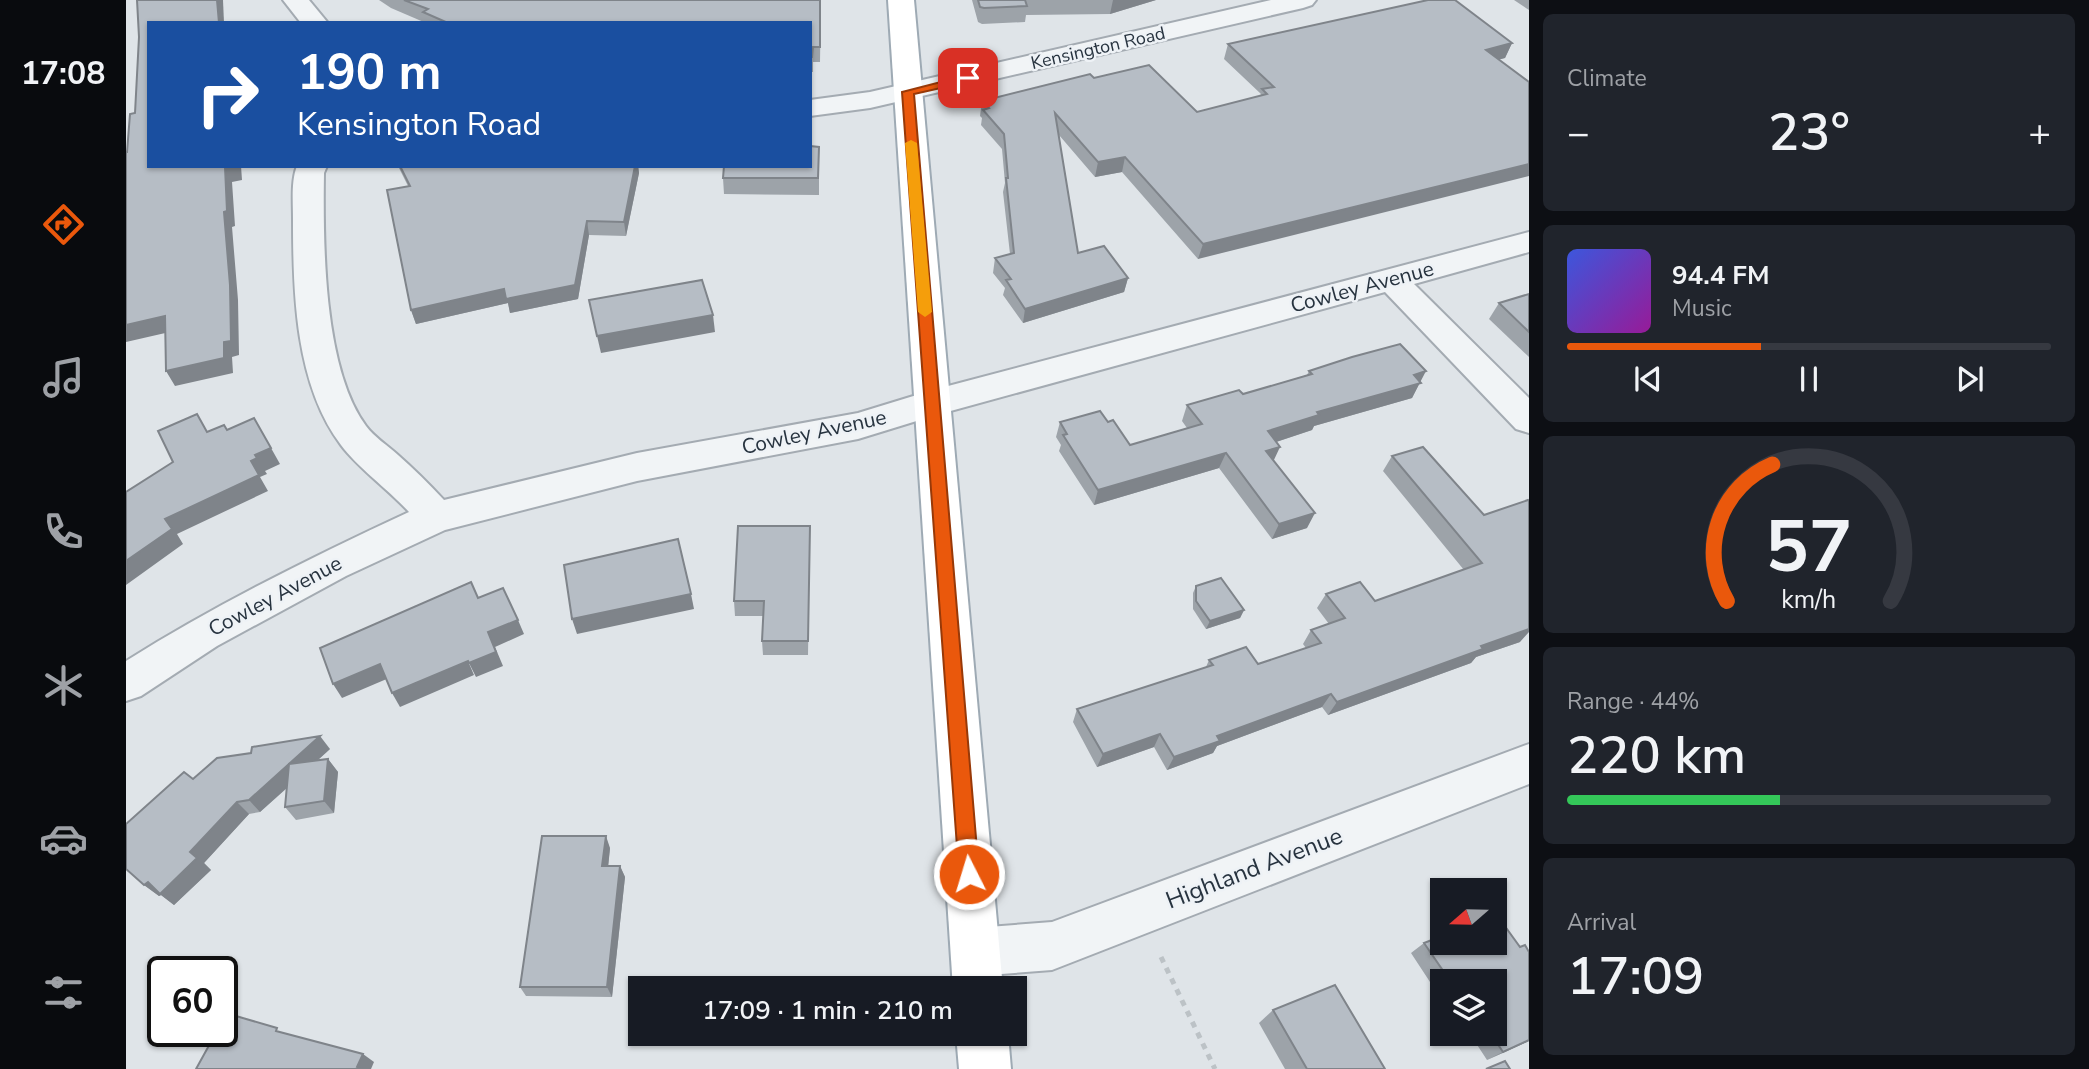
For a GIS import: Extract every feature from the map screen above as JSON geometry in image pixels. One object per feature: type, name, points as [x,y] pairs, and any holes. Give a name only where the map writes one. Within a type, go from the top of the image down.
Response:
[{"type":"main road","points":[[901,0],[977,970]]},
{"type":"main road","points":[[983,1046],[985,1069]]},
{"type":"street","points":[[296,0],[312,21]]},
{"type":"street","name":"Kensington Road","points":[[812,108],[908,92],[1271,3],[1303,0]]},
{"type":"street","points":[[311,168],[307,236],[321,348],[332,392],[340,414],[354,437],[416,493],[436,517]]},
{"type":"street","name":"Cowley Avenue","points":[[126,683],[203,634],[332,565],[436,517],[637,467],[858,426],[933,403],[1529,242]]},
{"type":"street","points":[[1391,279],[1529,420]]},
{"type":"street","name":"Highland Avenue","points":[[977,970],[1052,946],[1529,764]]},
{"type":"path","points":[[1161,957],[1215,1069]]},
{"type":"building","points":[[137,0],[217,0],[219,21],[147,21],[147,168],[225,168],[227,211],[224,212],[231,341],[224,342],[224,358],[166,371],[165,316],[126,325],[126,152],[130,114],[135,113],[139,37]]},
{"type":"building","points":[[404,0],[820,0],[820,47],[813,47],[812,57],[812,21],[443,21],[423,12],[428,9]]},
{"type":"building","points":[[978,0],[1025,0],[1027,6],[984,8],[980,7]]},
{"type":"building","points":[[1428,0],[1455,0],[1512,43],[1486,50],[1529,82],[1529,164],[1203,244],[1125,157],[1098,162],[1055,113],[1078,253],[1104,246],[1128,278],[1025,309],[1006,280],[1011,279],[995,258],[1014,253],[1008,178],[1004,134],[983,110],[989,108],[982,101],[1090,74],[1094,78],[1149,65],[1197,112],[1267,94],[1262,89],[1274,87],[1228,44]]},
{"type":"building","points":[[812,146],[819,147],[818,178],[723,178],[724,168],[812,168]]},
{"type":"building","points":[[401,168],[635,168],[624,222],[587,221],[575,285],[506,299],[504,289],[411,310],[387,190],[410,186]]},
{"type":"building","points":[[702,280],[713,315],[597,336],[589,300]]},
{"type":"building","points":[[1529,294],[1529,332],[1499,303]]},
{"type":"building","points":[[1400,344],[1426,371],[1414,375],[1421,383],[1317,412],[1319,415],[1268,431],[1280,447],[1266,451],[1315,513],[1279,524],[1226,453],[1098,490],[1063,435],[1067,434],[1060,422],[1100,411],[1108,422],[1113,420],[1130,445],[1202,424],[1187,405],[1239,390],[1243,394],[1312,374],[1309,371],[1352,357]]},
{"type":"building","points":[[197,414],[207,432],[224,425],[227,430],[254,418],[271,448],[255,455],[257,458],[251,461],[259,475],[165,519],[172,529],[126,561],[126,492],[173,462],[158,431]]},
{"type":"building","points":[[1423,447],[1484,515],[1529,501],[1529,629],[1481,646],[1483,649],[1337,702],[1331,694],[1217,736],[1220,741],[1174,757],[1160,734],[1103,754],[1077,709],[1213,665],[1209,660],[1246,647],[1258,664],[1321,643],[1311,630],[1345,618],[1326,594],[1360,582],[1375,601],[1482,563],[1392,456]]},
{"type":"building","points":[[738,526],[810,526],[808,641],[762,641],[764,601],[734,601]]},
{"type":"building","points":[[678,539],[691,594],[572,619],[564,565]]},
{"type":"building","points":[[1221,578],[1244,610],[1210,621],[1196,601],[1196,586]]},
{"type":"building","points":[[471,582],[478,598],[503,588],[518,620],[488,632],[496,652],[392,693],[380,664],[333,684],[320,648]]},
{"type":"building","points":[[320,736],[249,800],[237,802],[190,852],[197,858],[160,894],[148,882],[144,885],[126,869],[126,824],[184,772],[193,779],[217,758],[251,753],[252,747]]},
{"type":"building","points":[[328,759],[324,801],[285,807],[289,764]]},
{"type":"building","points":[[542,836],[606,836],[602,866],[620,866],[607,987],[520,987]]},
{"type":"building","points":[[1507,929],[1520,947],[1525,945],[1529,952],[1529,1040],[1503,1052],[1499,1046],[1507,1046],[1507,969],[1442,969],[1433,956],[1507,956]]},
{"type":"building","points":[[1430,941],[1430,952],[1424,943]]},
{"type":"building","points":[[1335,985],[1385,1069],[1307,1069],[1273,1010]]},
{"type":"building","points":[[238,1017],[277,1028],[276,1031],[363,1054],[357,1067],[363,1069],[196,1069],[208,1047],[238,1047]]},
{"type":"building","points":[[1505,1061],[1510,1069],[1486,1069]]},
{"type":"slow traffic","points":[[911,143],[925,312]]},
{"type":"route","points":[[968,78],[908,92],[969,874]]}]
